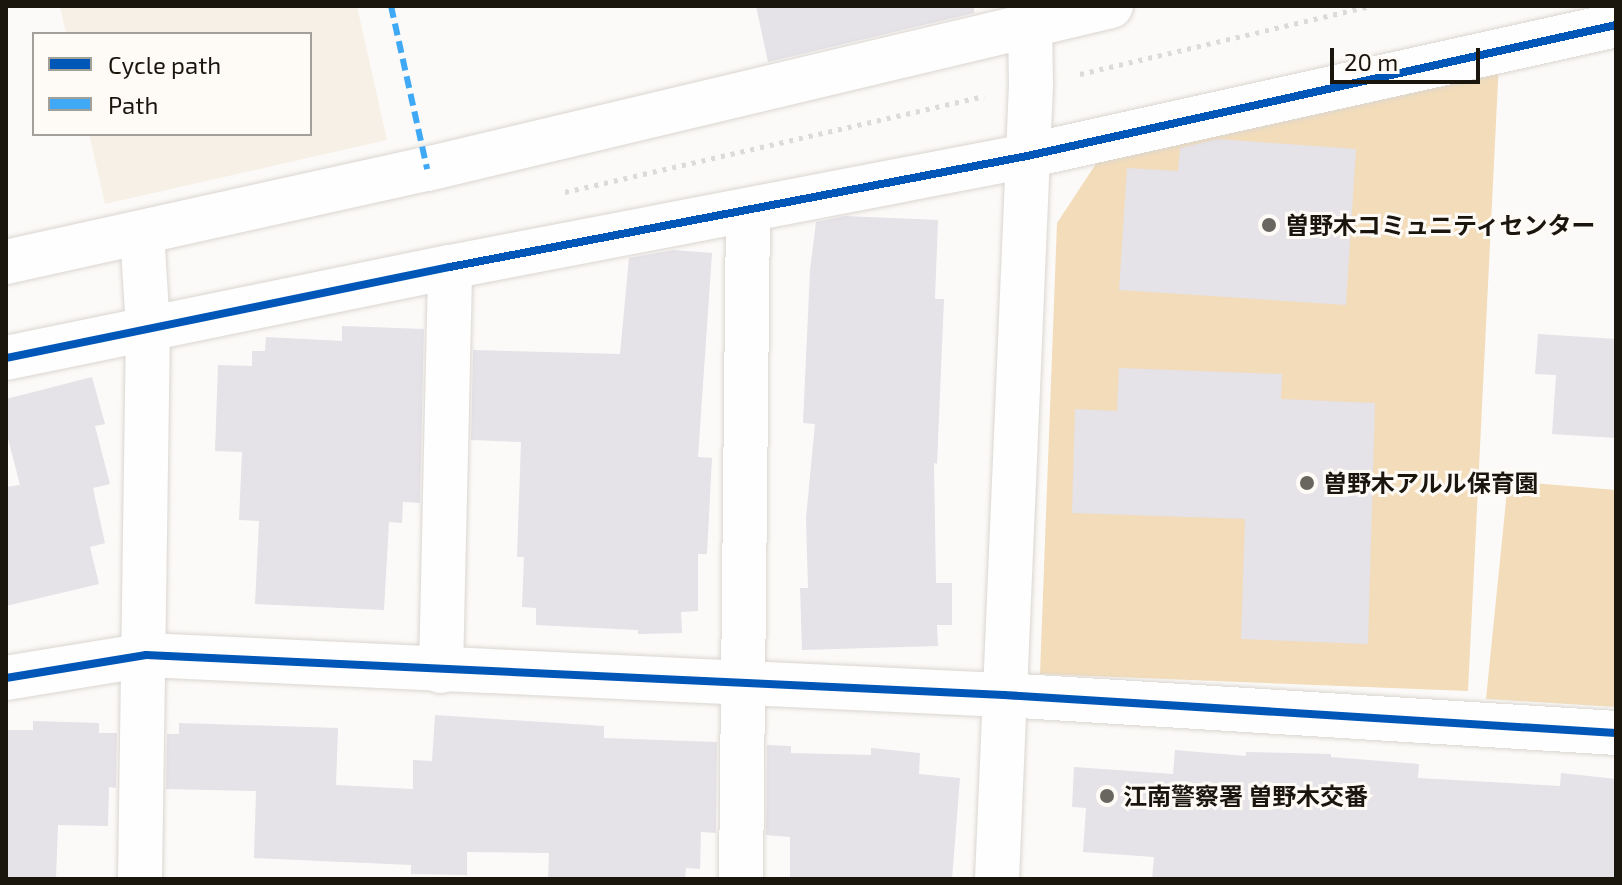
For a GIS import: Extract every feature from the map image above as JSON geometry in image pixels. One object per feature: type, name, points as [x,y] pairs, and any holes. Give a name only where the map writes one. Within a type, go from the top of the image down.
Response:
[{"type":"street","points":[[6,262],[427,169],[1111,6]]},
{"type":"street","points":[[997,879],[1031,85],[1030,24]]},
{"type":"street","points":[[6,358],[450,267],[1027,156],[1616,25]]},
{"type":"street","points":[[741,879],[748,210]]},
{"type":"street","points":[[140,879],[146,655],[148,328],[142,232]]},
{"type":"street","points":[[441,671],[450,267]]},
{"type":"street","points":[[6,678],[146,655],[1004,695],[1616,733]]},
{"type":"path","points":[[550,195],[1371,6]]},
{"type":"shaded area","points":[[60,6],[357,6],[387,140],[105,204],[89,136],[312,136],[312,32],[66,32]]},
{"type":"shaded area","points":[[1499,61],[1468,691],[1040,674],[1057,223],[1107,147]]},
{"type":"shaded area","points":[[1508,481],[1616,490],[1616,707],[1486,699]]},
{"type":"building","points":[[756,6],[974,6],[974,13],[768,62]]},
{"type":"building","points":[[1218,139],[1356,149],[1346,305],[1119,290],[1127,168],[1178,171],[1180,148]]},
{"type":"building","points":[[845,216],[938,220],[935,299],[944,299],[937,464],[934,463],[936,583],[952,583],[952,625],[937,625],[938,646],[802,650],[800,588],[808,588],[806,518],[815,424],[803,423],[810,270],[816,222]]},
{"type":"building","points":[[673,250],[712,253],[698,457],[712,458],[707,554],[698,554],[698,611],[681,612],[682,633],[638,634],[638,630],[536,625],[536,608],[522,607],[524,557],[517,557],[521,442],[471,440],[473,350],[620,354],[629,258]]},
{"type":"building","points":[[342,326],[424,329],[420,503],[403,502],[402,523],[389,522],[384,610],[255,604],[259,521],[239,520],[242,452],[215,451],[218,365],[252,366],[252,351],[265,351],[266,337],[342,341]]},
{"type":"building","points":[[1538,334],[1616,339],[1616,438],[1552,434],[1556,375],[1535,374]]},
{"type":"building","points":[[1119,368],[1282,374],[1281,399],[1375,403],[1368,644],[1241,639],[1245,519],[1072,513],[1075,409],[1117,411]]},
{"type":"building","points":[[92,377],[105,424],[95,426],[110,484],[93,488],[105,543],[90,547],[99,584],[6,606],[6,487],[20,485],[6,431],[6,399]]},
{"type":"building","points":[[435,715],[604,726],[604,738],[717,742],[716,833],[701,832],[700,869],[686,868],[685,879],[548,879],[549,853],[467,852],[467,875],[411,874],[411,865],[254,858],[256,791],[166,789],[167,734],[179,734],[179,723],[338,728],[336,785],[413,789],[413,760],[432,761]]},
{"type":"building","points":[[33,721],[99,723],[99,733],[117,733],[116,788],[109,787],[108,826],[58,825],[56,879],[6,879],[6,730],[33,730]]},
{"type":"building","points":[[767,745],[791,746],[791,753],[871,755],[871,748],[920,753],[919,774],[960,778],[952,879],[790,879],[790,837],[766,835]]},
{"type":"building","points":[[1175,750],[1246,756],[1246,752],[1331,754],[1331,757],[1419,764],[1418,778],[1560,786],[1561,773],[1616,779],[1616,879],[1152,879],[1154,857],[1083,852],[1086,808],[1072,807],[1074,767],[1173,774]]},
{"type":"marked path","points":[[391,6],[427,169]]},
{"type":"cycle path","points":[[6,358],[450,267],[1027,156],[1616,25]]},
{"type":"cycle path","points":[[6,678],[146,655],[1004,695],[1616,733]]},
{"type":"place","name":"曽野木コミュニティセンター","points":[[1269,225]]},
{"type":"place","name":"曽野木アルル保育園","points":[[1307,483]]},
{"type":"place","name":"江南警察署 曽野木交番","points":[[1107,796]]}]
